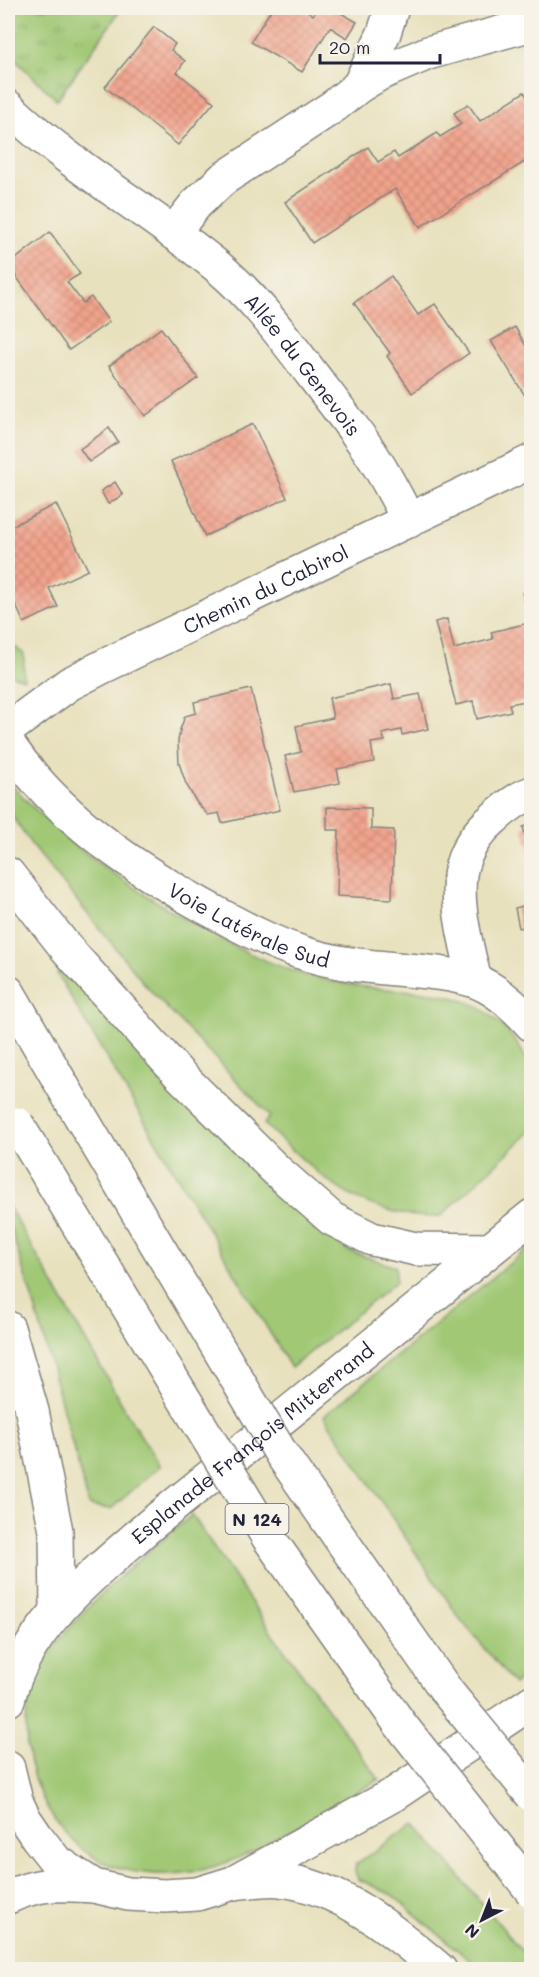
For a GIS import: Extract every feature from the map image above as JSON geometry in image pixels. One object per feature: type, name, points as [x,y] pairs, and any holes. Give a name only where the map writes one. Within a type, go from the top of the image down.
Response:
[{"type":"main road","points":[[359,86],[370,67],[392,8]]},
{"type":"main road","points":[[173,233],[196,204],[223,179],[334,106],[359,86],[413,59],[531,24]]},
{"type":"main road","name":"Allée du Genevois","points":[[8,107],[33,130],[173,233],[234,282],[273,323],[369,450],[409,521]]},
{"type":"main road","name":"Chemin du Cabirol","points":[[8,729],[69,684],[104,666],[531,461]]},
{"type":"main road","name":"Voie Latérale Sud","points":[[8,744],[38,784],[83,827],[153,876],[246,929],[299,952],[332,961],[436,972],[475,981],[493,990],[518,1009],[531,1025]]},
{"type":"main road","points":[[475,981],[460,911],[459,883],[463,860],[472,843],[490,821],[531,792]]},
{"type":"main road","points":[[8,874],[66,948],[179,1074],[276,1170],[332,1219],[372,1239],[416,1249],[489,1250]]},
{"type":"main road","name":"N 124","points":[[8,992],[282,1455],[448,1693],[531,1795]]},
{"type":"main road","name":"N 124","points":[[12,1115],[268,1537],[400,1724],[531,1891]]},
{"type":"main road","name":"Esplanade François Mitterrand","points":[[8,1700],[19,1666],[36,1636],[101,1569],[150,1525],[531,1216]]},
{"type":"main road","points":[[8,1328],[32,1411],[56,1531],[57,1612]]},
{"type":"main road","points":[[8,1897],[28,1888],[51,1883],[94,1886],[128,1894],[165,1896],[197,1894],[233,1883],[393,1796],[531,1702]]},
{"type":"main road","points":[[8,1768],[16,1801],[37,1838],[55,1860],[94,1886]]},
{"type":"main road","points":[[233,1883],[279,1879],[330,1893],[386,1927],[440,1970]]},
{"type":"green space","points":[[8,8],[122,8],[57,100],[8,53]]},
{"type":"green space","points":[[8,642],[24,654],[24,679],[8,674]]},
{"type":"green space","points":[[8,780],[46,820],[111,872],[182,917],[250,954],[285,968],[330,981],[452,997],[477,1006],[489,1014],[516,1042],[526,1059],[532,1077],[533,1090],[531,1131],[441,1216],[415,1216],[386,1210],[358,1199],[335,1186],[264,1124],[270,1116],[147,987],[31,844],[8,810]]},
{"type":"green space","points":[[69,965],[269,1181],[347,1250],[396,1267],[396,1282],[291,1368],[68,993],[57,973]]},
{"type":"green space","points":[[8,1205],[134,1425],[160,1466],[111,1509],[89,1506],[40,1324],[8,1220]]},
{"type":"green space","points":[[531,1246],[532,1673],[514,1684],[460,1619],[324,1416]]},
{"type":"green space","points":[[192,1515],[275,1637],[379,1779],[280,1837],[238,1858],[196,1871],[151,1874],[111,1866],[85,1851],[63,1831],[46,1805],[33,1776],[27,1744],[27,1711],[34,1679],[41,1664],[63,1634],[115,1581]]},
{"type":"green space","points":[[415,1823],[531,1962],[531,1969],[480,1969],[392,1895],[358,1879],[355,1871],[356,1864]]},
{"type":"building","points":[[272,8],[303,8],[313,15],[318,8],[332,8],[357,22],[347,38],[330,27],[302,72],[251,42]]},
{"type":"building","points":[[154,27],[175,44],[171,50],[185,61],[177,72],[214,102],[178,145],[105,87]]},
{"type":"building","points":[[524,92],[531,102],[531,158],[420,227],[395,189],[312,243],[285,202],[368,147],[378,162],[394,152],[398,158],[437,133],[440,137],[461,124],[454,113],[468,104],[480,121]]},
{"type":"building","points":[[50,232],[80,274],[67,282],[83,303],[91,297],[109,322],[69,350],[8,265]]},
{"type":"building","points":[[391,276],[418,315],[435,304],[469,353],[412,393],[387,356],[390,353],[354,303]]},
{"type":"building","points":[[515,327],[526,346],[531,343],[531,396],[527,399],[491,341]]},
{"type":"building","points":[[161,328],[198,378],[145,416],[109,366]]},
{"type":"building","points":[[253,424],[287,498],[205,536],[171,461]]},
{"type":"building","points":[[109,428],[118,442],[89,462],[80,449]]},
{"type":"building","points":[[115,482],[123,495],[108,504],[101,491]]},
{"type":"building","points":[[56,504],[88,570],[49,588],[58,607],[24,623],[8,588],[8,528]]},
{"type":"building","points":[[531,591],[531,700],[509,704],[511,711],[477,719],[473,701],[456,705],[435,622],[447,619],[454,649],[493,639],[491,632],[529,623],[523,593]]},
{"type":"building","points":[[391,684],[394,699],[420,694],[428,729],[402,735],[401,730],[382,734],[385,741],[371,743],[374,762],[337,769],[340,783],[294,792],[285,756],[301,752],[296,726],[333,718],[329,698]]},
{"type":"building","points":[[251,689],[280,810],[222,823],[219,813],[208,815],[197,803],[186,784],[179,763],[180,730],[185,716],[196,713],[194,702]]},
{"type":"building","points":[[327,807],[371,808],[371,829],[394,830],[392,899],[337,896],[339,830],[327,830]]},
{"type":"building","points":[[531,825],[531,858],[523,827]]},
{"type":"building","points":[[531,904],[531,925],[519,928],[515,908]]}]
